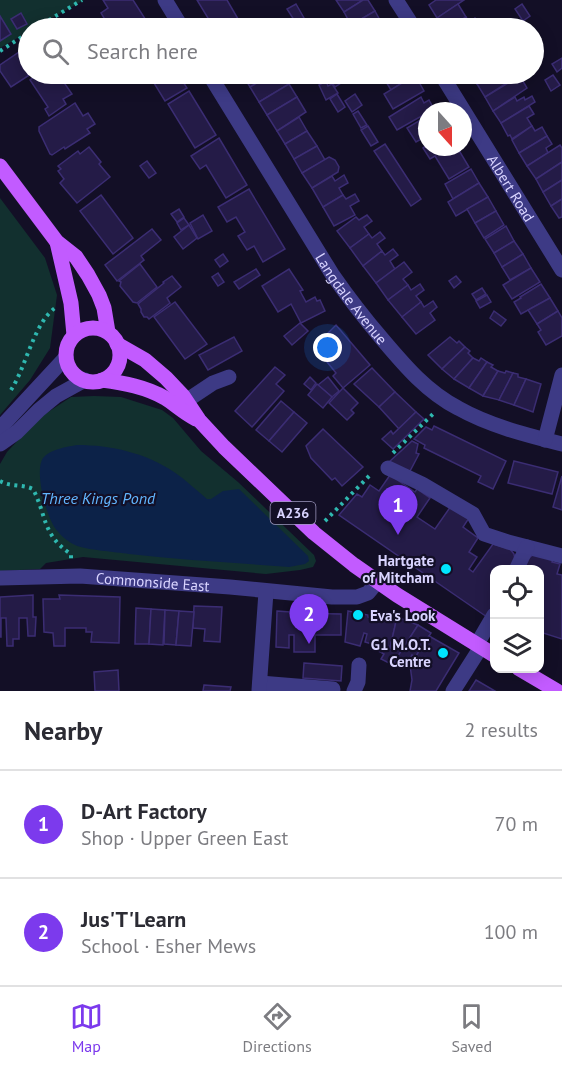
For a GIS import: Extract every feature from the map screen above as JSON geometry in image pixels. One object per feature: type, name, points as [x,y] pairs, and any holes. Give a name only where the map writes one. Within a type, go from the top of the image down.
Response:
[{"type":"main road","points":[[0,166],[57,242],[76,257],[99,295],[104,308],[119,352],[116,369],[102,380],[91,382],[74,374],[66,357],[67,346],[74,335],[92,328],[102,329],[113,338]]},
{"type":"main road","points":[[57,242],[71,303],[74,335]]},
{"type":"main road","name":"A236","points":[[113,338],[166,378],[186,400],[199,420],[314,533],[397,595],[484,648]]},
{"type":"main road","name":"A236","points":[[102,380],[143,388],[199,420]]},
{"type":"main road","points":[[525,673],[557,691]]},
{"type":"street","points":[[165,0],[176,18]]},
{"type":"street","points":[[396,0],[408,18]]},
{"type":"street","name":"Langdale Avenue","points":[[215,84],[350,301],[407,368],[433,392],[464,412],[507,429],[562,444]]},
{"type":"street","name":"Albert Road","points":[[447,84],[562,270]]},
{"type":"street","points":[[0,433],[3,425],[66,357]]},
{"type":"street","points":[[545,440],[562,375]]},
{"type":"street","points":[[186,400],[213,383],[229,377]]},
{"type":"street","points":[[0,444],[17,432],[56,396],[85,380]]},
{"type":"street","points":[[388,468],[422,484],[473,514],[484,534],[562,556]]},
{"type":"street","points":[[518,565],[527,547]]},
{"type":"street","name":"Commonside East","points":[[0,578],[80,576],[304,595],[357,597],[369,593],[378,581]]},
{"type":"street","points":[[266,592],[259,687],[333,689]]},
{"type":"street","points":[[453,691],[484,648],[494,619]]},
{"type":"street","points":[[354,691],[358,682],[359,665]]},
{"type":"path","points":[[52,18],[82,0]]},
{"type":"path","points":[[0,51],[18,39]]},
{"type":"path","points":[[6,396],[22,370],[44,319],[57,307]]},
{"type":"path","points":[[0,481],[33,489],[49,531],[61,547],[71,554],[72,561]]},
{"type":"green space","points":[[0,0],[84,0],[52,18],[18,18],[18,38],[0,48]]},
{"type":"green space","points":[[0,198],[45,258],[57,295],[50,348],[30,380],[0,415]]},
{"type":"green space","points":[[71,397],[121,397],[162,410],[173,418],[201,451],[238,482],[314,555],[316,561],[313,567],[266,574],[83,557],[46,563],[40,569],[0,571],[0,464],[7,452],[39,418]]},
{"type":"water","name":"Three Kings Pond","points":[[77,445],[103,447],[140,455],[163,465],[207,499],[223,491],[239,489],[308,556],[309,561],[289,567],[189,560],[93,550],[69,542],[52,522],[42,493],[40,473],[43,458],[46,455]]},
{"type":"building","points":[[103,0],[133,0],[145,18],[104,18],[101,13],[108,8]]},
{"type":"building","points":[[197,0],[227,0],[238,18],[208,18]]},
{"type":"building","points":[[336,0],[363,0],[344,12]]},
{"type":"building","points":[[363,0],[368,0],[375,11],[363,18],[347,18],[344,12]]},
{"type":"building","points":[[436,0],[464,0],[437,18],[429,5]]},
{"type":"building","points":[[296,4],[304,18],[293,18],[287,9]]},
{"type":"building","points":[[458,4],[466,17],[464,18],[437,18]]},
{"type":"building","points":[[522,4],[530,16],[521,18],[515,9]]},
{"type":"building","points":[[375,11],[379,18],[363,18]]},
{"type":"building","points":[[21,13],[24,18],[18,18],[17,29],[11,19]]},
{"type":"building","points":[[0,16],[11,34],[0,41]]},
{"type":"building","points":[[18,53],[18,82],[11,87],[0,71],[0,65]]},
{"type":"building","points":[[562,58],[562,68],[557,72],[552,64]]},
{"type":"building","points":[[553,75],[560,85],[551,91],[545,80]]},
{"type":"building","points":[[33,84],[65,84],[72,94],[63,99],[66,104],[49,116],[45,109],[48,107]]},
{"type":"building","points":[[155,84],[184,84],[187,88],[165,101]]},
{"type":"building","points":[[255,84],[289,84],[259,102],[250,87]]},
{"type":"building","points":[[289,84],[297,97],[267,115],[259,102]]},
{"type":"building","points":[[332,84],[338,93],[326,100],[319,85]]},
{"type":"building","points":[[387,84],[401,84],[391,90]]},
{"type":"building","points":[[400,84],[420,84],[424,91],[393,109],[384,94]]},
{"type":"building","points":[[477,84],[505,84],[485,97]]},
{"type":"building","points":[[507,84],[525,84],[527,88],[493,111],[485,97]]},
{"type":"building","points":[[189,91],[216,135],[195,148],[168,104]]},
{"type":"building","points":[[337,94],[345,107],[338,112],[330,99]]},
{"type":"building","points":[[355,94],[362,105],[352,112],[345,101]]},
{"type":"building","points":[[532,96],[535,102],[501,123],[493,111],[515,97],[517,101]]},
{"type":"building","points":[[297,97],[306,112],[277,131],[267,115]]},
{"type":"building","points":[[421,97],[424,102],[418,102],[418,118],[397,130],[389,117]]},
{"type":"building","points":[[75,103],[83,116],[88,113],[95,124],[87,129],[90,133],[52,155],[39,127]]},
{"type":"building","points":[[529,106],[534,114],[527,118],[532,126],[512,139],[501,123]]},
{"type":"building","points":[[358,111],[367,125],[361,128],[353,114]]},
{"type":"building","points":[[299,117],[307,131],[285,144],[277,131]]},
{"type":"building","points":[[418,121],[418,141],[416,142],[407,128]]},
{"type":"building","points":[[368,126],[378,142],[371,146],[361,130]]},
{"type":"building","points":[[532,126],[535,131],[542,127],[547,136],[519,153],[512,140]]},
{"type":"building","points":[[307,131],[317,146],[294,159],[285,144]]},
{"type":"building","points":[[547,136],[552,144],[546,148],[548,153],[527,166],[519,153]]},
{"type":"building","points":[[219,138],[247,185],[226,198],[206,165],[200,169],[191,156]]},
{"type":"building","points":[[385,144],[421,199],[411,206],[374,151]]},
{"type":"building","points":[[560,145],[562,162],[536,179],[527,166]]},
{"type":"building","points":[[317,146],[325,160],[302,173],[294,159]]},
{"type":"building","points":[[89,147],[110,177],[77,203],[60,183],[64,179],[58,171],[61,169],[58,166],[78,151],[80,154]]},
{"type":"building","points":[[435,156],[462,156],[469,167],[449,179]]},
{"type":"building","points":[[329,157],[335,160],[339,167],[338,172],[312,188],[302,173]]},
{"type":"building","points":[[147,161],[156,173],[149,178],[140,166]]},
{"type":"building","points":[[562,162],[562,180],[543,192],[536,179]]},
{"type":"building","points":[[471,169],[479,183],[453,199],[445,184]]},
{"type":"building","points":[[344,175],[348,183],[339,188],[343,195],[323,207],[312,188],[332,176],[335,181]]},
{"type":"building","points":[[562,180],[562,199],[551,206],[543,192]]},
{"type":"building","points":[[479,183],[488,197],[456,216],[448,202]]},
{"type":"building","points":[[249,189],[285,249],[263,262],[254,246],[247,250],[238,236],[245,232],[236,217],[227,222],[218,207]]},
{"type":"building","points":[[355,194],[359,201],[350,206],[355,215],[334,226],[323,207],[343,195],[346,199]]},
{"type":"building","points":[[101,195],[133,238],[113,254],[80,211]]},
{"type":"building","points":[[488,197],[496,211],[475,223],[467,209]]},
{"type":"building","points":[[562,199],[562,217],[559,218],[551,206]]},
{"type":"building","points":[[179,209],[184,217],[177,222],[171,214]]},
{"type":"building","points":[[496,211],[504,225],[484,238],[475,223]]},
{"type":"building","points":[[203,215],[212,231],[198,239],[190,223]]},
{"type":"building","points":[[367,215],[372,221],[364,227],[369,234],[350,248],[337,231],[356,217],[359,220]]},
{"type":"building","points":[[184,218],[189,225],[181,230],[177,223]]},
{"type":"building","points":[[189,225],[197,238],[183,249],[174,237]]},
{"type":"building","points":[[506,226],[514,241],[494,253],[485,239]]},
{"type":"building","points":[[152,229],[161,240],[141,256],[144,260],[117,281],[105,265]]},
{"type":"building","points":[[380,232],[385,238],[377,244],[382,251],[363,266],[350,248],[369,234],[372,238]]},
{"type":"building","points":[[514,241],[523,254],[502,267],[494,253]]},
{"type":"building","points":[[393,249],[398,255],[390,261],[395,269],[376,283],[363,266],[382,251],[385,255]]},
{"type":"building","points":[[223,254],[228,261],[220,267],[215,260]]},
{"type":"building","points":[[523,254],[531,268],[510,280],[502,267]]},
{"type":"building","points":[[404,262],[412,272],[403,279],[408,285],[388,300],[376,283]]},
{"type":"building","points":[[140,264],[157,287],[137,303],[133,302],[120,286],[119,281]]},
{"type":"building","points":[[531,268],[540,282],[512,299],[503,285]]},
{"type":"building","points":[[256,269],[260,275],[239,289],[234,282]]},
{"type":"building","points":[[289,269],[303,290],[300,291],[306,302],[315,297],[317,301],[320,300],[325,311],[301,323],[291,304],[278,312],[262,286]]},
{"type":"building","points":[[218,273],[224,282],[218,286],[212,277]]},
{"type":"building","points":[[172,276],[181,287],[167,298],[170,303],[149,319],[144,317],[138,304]]},
{"type":"building","points":[[456,276],[461,282],[454,288],[449,281]]},
{"type":"building","points":[[420,284],[424,290],[416,296],[421,302],[402,317],[388,300],[408,285],[411,290]]},
{"type":"building","points":[[541,284],[550,298],[521,314],[514,302]]},
{"type":"building","points":[[482,288],[486,294],[476,300],[472,294]]},
{"type":"building","points":[[487,295],[491,302],[480,308],[476,301]]},
{"type":"building","points":[[550,298],[558,311],[537,324],[528,310]]},
{"type":"building","points":[[433,301],[437,307],[430,313],[435,320],[416,334],[402,317],[421,302],[424,307]]},
{"type":"building","points":[[175,302],[207,344],[185,359],[154,317]]},
{"type":"building","points":[[494,311],[506,320],[501,326],[490,318]]},
{"type":"building","points":[[558,311],[562,318],[562,336],[546,345],[538,332],[541,330],[537,324]]},
{"type":"building","points":[[300,323],[308,331],[292,345],[284,336]]},
{"type":"building","points":[[336,325],[370,365],[343,388],[333,376],[336,373],[323,357],[326,354],[317,344]]},
{"type":"building","points":[[234,337],[242,351],[208,370],[199,355]]},
{"type":"building","points":[[450,337],[465,347],[442,369],[428,355]]},
{"type":"building","points":[[465,347],[473,358],[454,379],[442,369]]},
{"type":"building","points":[[473,358],[479,361],[481,358],[487,362],[469,388],[454,379]]},
{"type":"building","points":[[487,362],[498,371],[483,396],[469,388]]},
{"type":"building","points":[[275,367],[285,375],[276,384],[284,391],[252,427],[235,411]]},
{"type":"building","points":[[372,368],[395,392],[379,407],[354,384]]},
{"type":"building","points":[[498,371],[513,373],[499,400],[483,396]]},
{"type":"building","points":[[513,373],[526,379],[514,405],[499,400]]},
{"type":"building","points":[[310,377],[316,383],[311,390],[304,384]]},
{"type":"building","points":[[328,377],[339,391],[332,397],[318,385]]},
{"type":"building","points":[[526,379],[541,384],[533,412],[514,405]]},
{"type":"building","points":[[317,384],[332,397],[323,408],[308,395]]},
{"type":"building","points":[[343,388],[358,403],[351,410],[354,413],[347,420],[329,403]]},
{"type":"building","points":[[395,392],[416,412],[399,429],[379,407]]},
{"type":"building","points":[[281,401],[294,412],[269,441],[256,430]]},
{"type":"building","points":[[294,412],[307,423],[282,452],[269,441]]},
{"type":"building","points":[[416,412],[424,419],[393,449],[382,439],[391,431],[393,434]]},
{"type":"building","points":[[434,426],[506,461],[493,489],[478,482],[481,476],[424,448],[425,445],[414,439],[426,427],[432,430]]},
{"type":"building","points":[[323,429],[363,467],[342,486],[335,478],[332,480],[311,458],[306,446]]},
{"type":"building","points":[[412,441],[418,444],[416,453],[419,454],[409,473],[389,462]]},
{"type":"building","points":[[514,461],[558,472],[552,494],[508,483]]},
{"type":"building","points":[[390,475],[415,492],[417,489],[430,498],[417,517],[435,529],[451,506],[469,518],[463,527],[478,538],[469,552],[477,557],[469,569],[473,572],[493,544],[510,549],[514,554],[513,565],[490,565],[490,611],[487,617],[339,515],[357,494],[362,497],[370,485],[379,491]]},
{"type":"building","points":[[562,476],[562,510],[553,507]]},
{"type":"building","points":[[534,554],[553,559],[552,562],[560,564],[557,574],[562,575],[562,639],[544,633],[544,565],[523,565]]},
{"type":"building","points":[[33,595],[33,617],[36,617],[35,636],[28,636],[27,618],[19,618],[19,639],[13,639],[13,646],[7,646],[6,618],[1,618],[0,637],[0,597]]},
{"type":"building","points":[[59,595],[120,597],[119,643],[91,642],[92,632],[86,632],[86,628],[65,628],[65,646],[54,646],[53,633],[44,632],[43,599],[60,599]]},
{"type":"building","points":[[194,606],[222,607],[220,642],[204,641],[205,629],[193,628]]},
{"type":"building","points":[[136,608],[151,609],[149,644],[135,644]]},
{"type":"building","points":[[151,609],[165,610],[163,645],[149,644]]},
{"type":"building","points":[[165,610],[179,611],[176,645],[164,644]]},
{"type":"building","points":[[179,611],[194,612],[191,646],[176,645]]},
{"type":"building","points":[[277,611],[341,614],[341,635],[315,635],[315,652],[294,652],[294,635],[289,635],[289,648],[276,647]]},
{"type":"building","points":[[348,611],[396,622],[390,648],[382,647],[381,652],[371,649],[372,644],[365,642],[367,634],[364,633],[360,646],[345,642]]},
{"type":"building","points":[[397,617],[418,625],[393,665],[381,659],[385,647],[390,648]]},
{"type":"building","points":[[418,625],[431,633],[415,658],[412,655],[404,668],[394,662]]},
{"type":"building","points":[[429,636],[459,653],[436,691],[410,691],[412,680],[410,665]]},
{"type":"building","points":[[304,663],[342,666],[341,681],[303,678]]},
{"type":"building","points":[[118,670],[119,691],[95,691],[94,672]]},
{"type":"building","points":[[476,680],[495,691],[469,691]]},
{"type":"building","points":[[204,685],[231,687],[230,691],[203,691]]},
{"type":"place","name":"D-Art Factory","points":[[398,535]]},
{"type":"place","name":"Hartgate of Mitcham","points":[[446,569]]},
{"type":"place","name":"Eva's Look","points":[[358,615]]},
{"type":"place","name":"Jus'T'Learn","points":[[309,644]]},
{"type":"place","name":"G1 M.O.T. Centre","points":[[443,653]]}]
